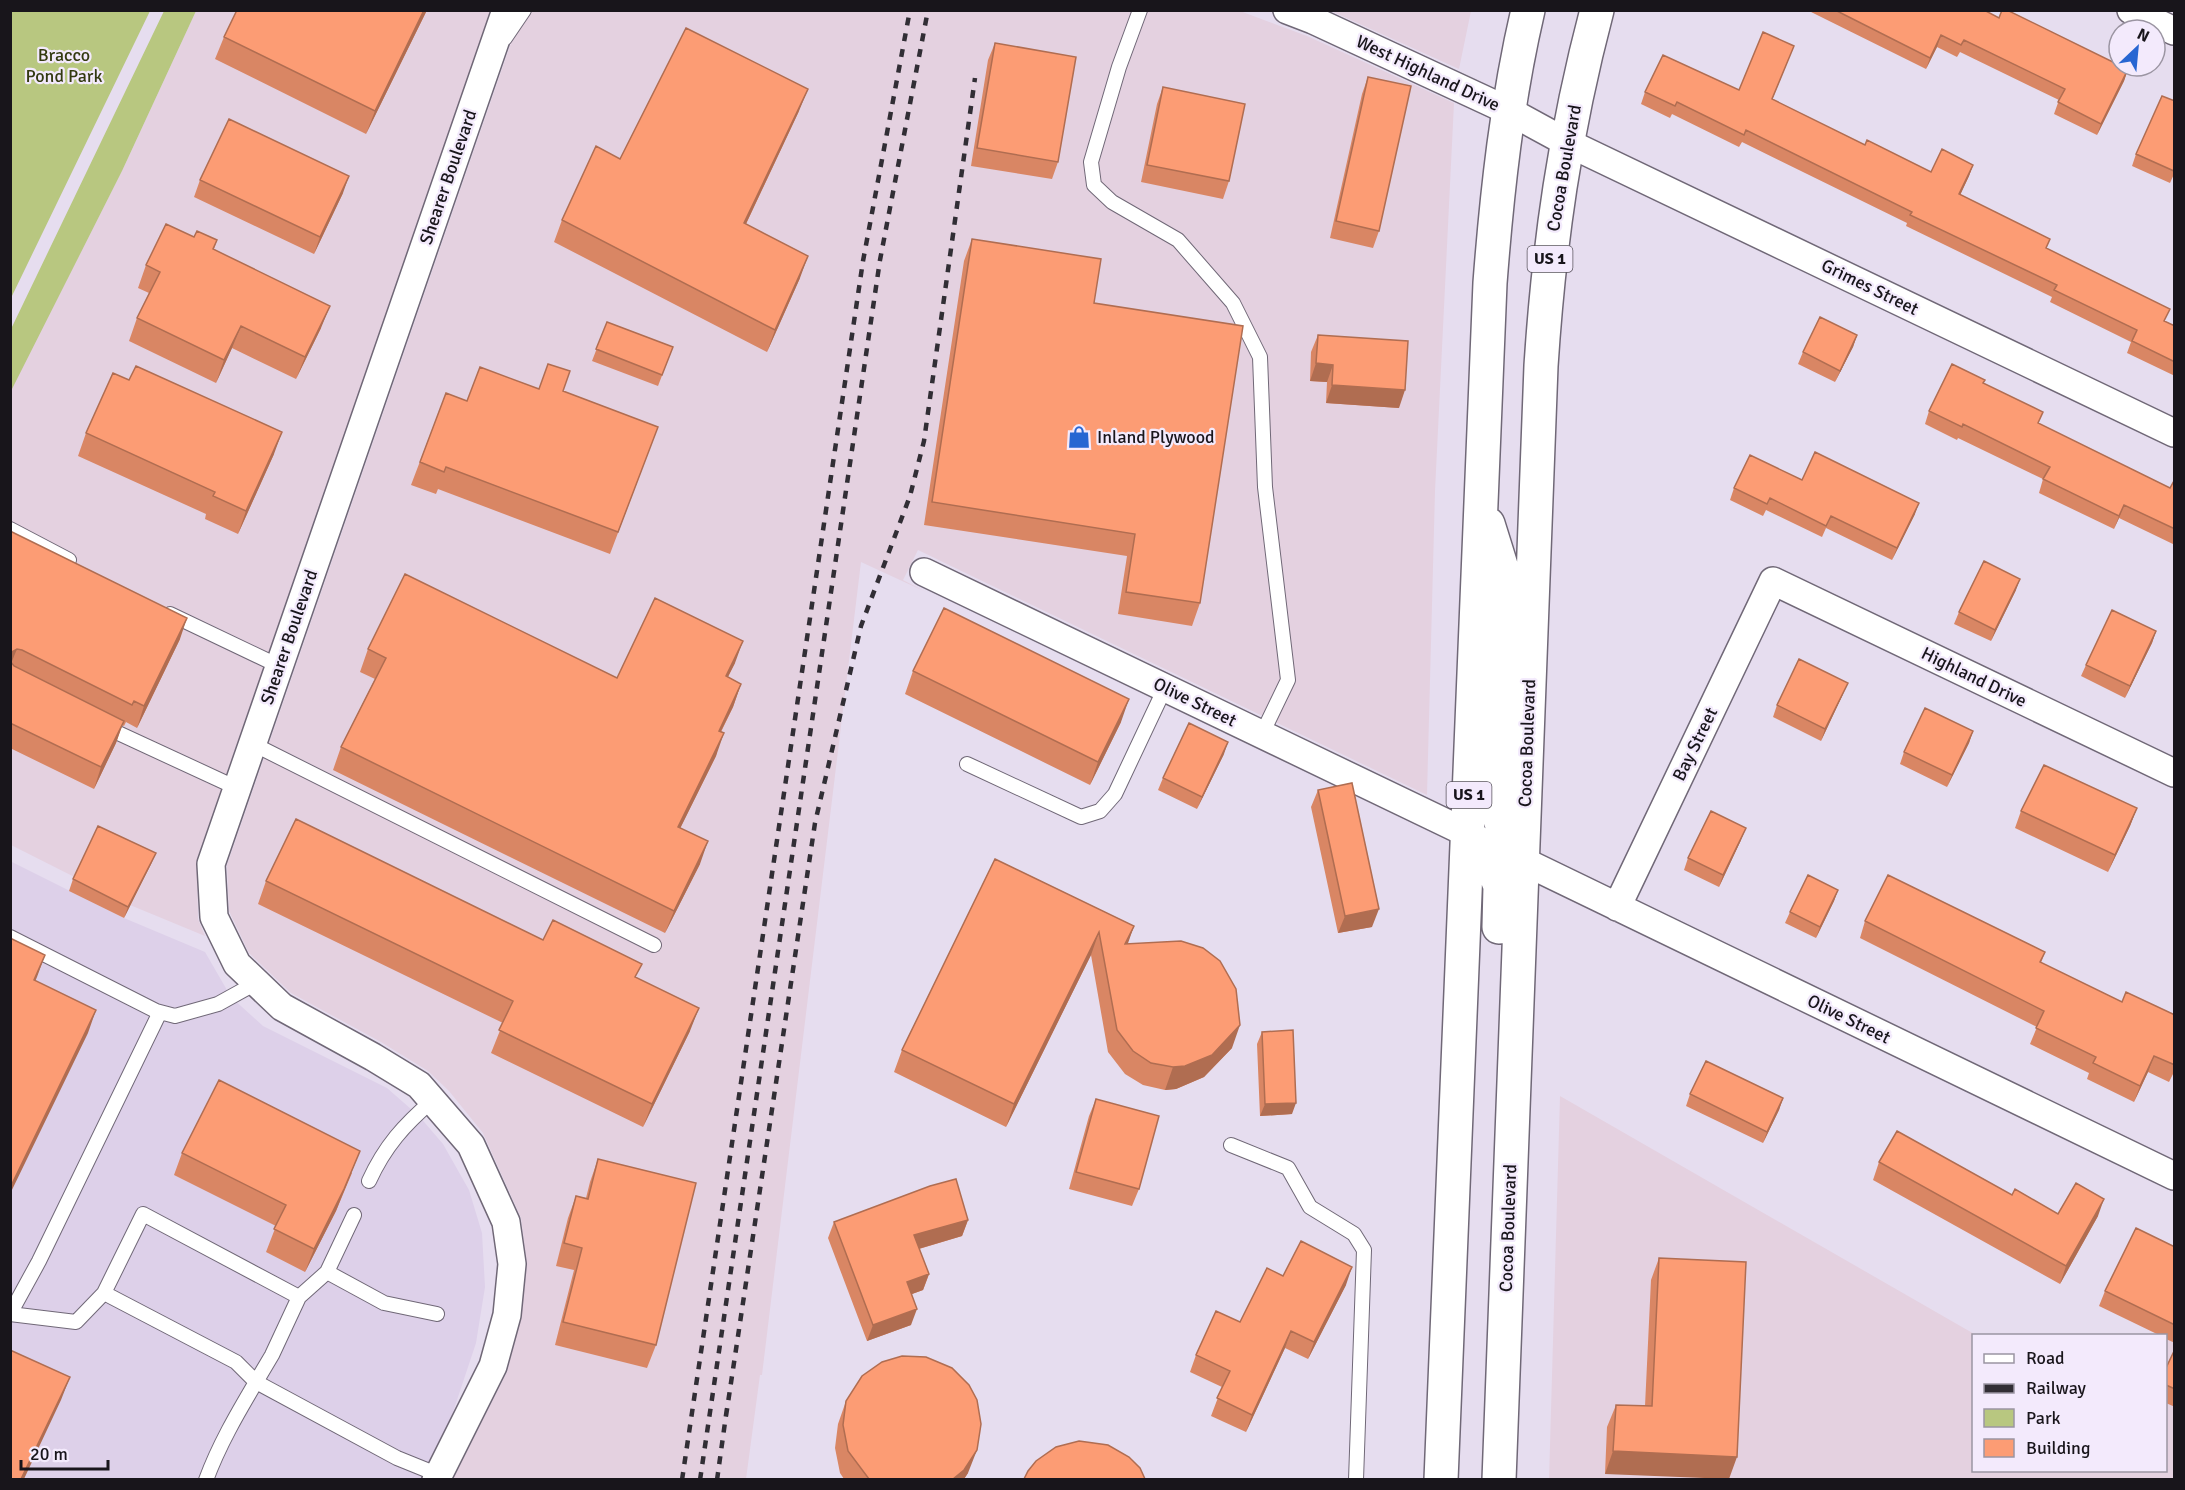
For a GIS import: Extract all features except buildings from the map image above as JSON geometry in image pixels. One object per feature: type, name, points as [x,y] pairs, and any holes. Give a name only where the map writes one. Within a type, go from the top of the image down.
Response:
[{"type":"main road","name":"US 1","points":[[1441,1479],[1491,272],[1497,200],[1509,111],[1528,10]]},
{"type":"main road","name":"Cocoa Boulevard","points":[[1498,1479],[1542,355],[1550,258],[1566,142],[1597,10]]},
{"type":"main road","points":[[1480,499],[1503,572],[1496,803],[1506,842],[1523,861]]},
{"type":"main road","points":[[1467,833],[1488,855],[1500,886],[1492,1167],[1506,1267]]},
{"type":"street","name":"Shearer Boulevard","points":[[437,1477],[493,1366],[507,1315],[512,1264],[506,1222],[471,1145],[419,1085],[282,1007],[237,964],[213,917],[211,864],[506,10]]},
{"type":"street","name":"West Highland Drive","points":[[1287,10],[1509,111],[1566,142]]},
{"type":"street","points":[[2131,10],[2175,31]]},
{"type":"street","name":"Grimes Street","points":[[1566,142],[2175,433]]},
{"type":"street","name":"Olive Street","points":[[924,572],[1467,833]]},
{"type":"street","name":"Highland Drive","points":[[1773,581],[2175,773]]},
{"type":"street","name":"Bay Street","points":[[1617,907],[1773,581]]},
{"type":"street","name":"Olive Street","points":[[1523,861],[2175,1176]]},
{"type":"lane","name":"Shearer Boulevard","points":[[487,64],[499,10]]},
{"type":"lane","name":"Shearer Boulevard","points":[[487,64],[524,10]]},
{"type":"lane","points":[[1140,10],[1119,67],[1091,162],[1094,185],[1112,202],[1178,240],[1233,303],[1260,357],[1265,487],[1288,680],[1262,734]]},
{"type":"lane","points":[[10,529],[79,566]]},
{"type":"lane","points":[[156,607],[279,666]]},
{"type":"lane","points":[[967,764],[1081,817],[1100,811],[1114,794],[1164,687]]},
{"type":"lane","points":[[96,722],[237,788]]},
{"type":"lane","points":[[253,744],[654,945]]},
{"type":"lane","points":[[10,937],[160,1012],[175,1016],[218,1004],[256,983]]},
{"type":"lane","points":[[160,1012],[39,1261],[10,1314],[76,1322],[104,1293],[142,1214],[299,1297]]},
{"type":"lane","points":[[369,1181],[380,1156],[406,1125],[440,1107]]},
{"type":"lane","points":[[1231,1145],[1288,1168],[1310,1207],[1354,1234],[1364,1250],[1356,1479]]},
{"type":"lane","points":[[206,1479],[229,1429],[272,1355],[299,1297],[327,1272],[354,1215]]},
{"type":"lane","points":[[327,1272],[384,1304],[436,1314]]},
{"type":"lane","points":[[104,1293],[236,1362],[256,1382],[437,1477]]},
{"type":"shaded area","points":[[196,11],[491,11],[197,859],[198,919],[205,936],[130,905],[11,845],[10,391],[122,171]]},
{"type":"shaded area","points":[[522,11],[1240,11],[1307,36],[1454,103],[1435,491],[1427,795],[918,550],[903,580],[926,592],[861,562],[762,1375],[760,1375],[746,1479],[453,1479],[507,1372],[521,1318],[527,1264],[521,1218],[483,1133],[449,1091],[428,1071],[381,1042],[291,993],[249,953],[229,911],[227,865]]},
{"type":"shaded area","points":[[1331,11],[1471,11],[1459,69]]},
{"type":"shaded area","points":[[10,861],[124,918],[205,952],[231,997],[263,1026],[387,1088],[419,1116],[443,1144],[469,1190],[482,1233],[485,1287],[476,1343],[451,1418],[420,1479],[11,1479]]},
{"type":"shaded area","points":[[1560,1096],[1974,1334],[1972,1334],[1972,1472],[2167,1472],[2167,1336],[2174,1319],[2174,1479],[1549,1480]]},
{"type":"green space","name":"Bracco Pond Park","points":[[10,11],[150,11],[11,298]]},
{"type":"green space","points":[[164,11],[196,11],[122,171],[11,391],[11,329]]},
{"type":"railway","points":[[682,1480],[863,261],[910,10]]},
{"type":"railway","points":[[700,1480],[880,260],[928,10]]},
{"type":"railway","points":[[726,1416],[815,823],[861,626],[910,496],[924,441],[975,78]]},
{"type":"railway","points":[[717,1480],[727,1408]]},
{"type":"place","name":"Inland Plywood","points":[[1079,437]]}]
